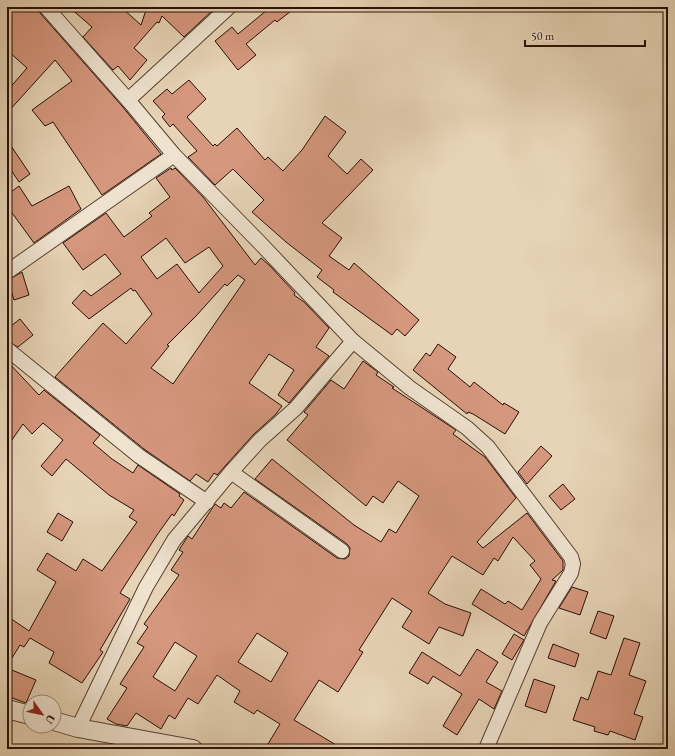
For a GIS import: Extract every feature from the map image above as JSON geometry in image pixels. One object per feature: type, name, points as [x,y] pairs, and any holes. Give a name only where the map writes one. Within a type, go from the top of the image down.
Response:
[{"type":"street","points":[[46,7],[128,100],[174,156],[354,342],[410,388],[467,428],[488,447],[559,540],[572,560],[572,568],[567,579],[544,615],[534,634],[486,749]]},
{"type":"street","points":[[128,100],[229,7]]},
{"type":"street","points":[[7,272],[174,156]]},
{"type":"street","points":[[78,728],[146,587],[178,536],[231,472],[260,440],[296,408],[354,342]]},
{"type":"street","points":[[7,349],[139,456],[207,502]]},
{"type":"street","points":[[231,472],[342,550]]},
{"type":"street","points":[[7,709],[22,713]]},
{"type":"street","points":[[62,723],[78,728],[193,749]]},
{"type":"building","points":[[7,7],[38,7],[40,13],[122,106],[161,154],[102,195],[53,122],[45,126],[32,110],[72,81],[55,60],[7,113],[7,91],[27,68],[7,50]]},
{"type":"building","points":[[69,7],[121,7],[141,25],[147,7],[216,7],[184,37],[162,16],[159,23],[157,22],[134,48],[147,60],[130,80],[118,66],[113,70],[83,37],[92,27]]},
{"type":"building","points":[[264,7],[296,7],[277,22],[275,20],[246,44],[256,55],[238,70],[215,41],[232,27],[238,34],[267,10]]},
{"type":"building","points":[[189,80],[206,99],[187,117],[213,146],[215,144],[217,146],[237,128],[265,160],[268,157],[283,171],[302,150],[325,116],[346,132],[328,156],[347,174],[361,159],[373,170],[322,223],[342,238],[329,256],[349,270],[354,263],[419,320],[405,336],[397,329],[392,335],[333,292],[334,290],[317,277],[322,270],[286,242],[252,212],[264,200],[233,169],[215,185],[188,157],[197,151],[173,124],[170,127],[162,117],[165,114],[153,101],[167,89],[172,94]]},
{"type":"building","points":[[7,140],[30,174],[19,182],[7,164]]},
{"type":"building","points":[[171,168],[172,170],[175,168],[203,197],[255,265],[261,258],[295,293],[294,295],[304,302],[329,328],[316,347],[329,356],[289,403],[278,395],[294,370],[269,354],[249,383],[282,406],[217,475],[214,473],[208,482],[196,474],[190,481],[144,449],[55,377],[103,323],[126,344],[152,314],[135,290],[133,291],[131,288],[89,319],[72,303],[84,290],[91,296],[121,274],[105,254],[83,270],[63,243],[106,213],[124,237],[152,216],[149,213],[170,197],[156,178]],"holes":[[[166,238],[185,263],[209,247],[223,266],[199,293],[177,264],[157,279],[141,257]],[[238,275],[245,280],[173,384],[151,368],[169,346],[167,345],[225,284],[227,286]]]},
{"type":"building","points":[[19,186],[32,206],[69,186],[81,209],[34,243],[7,206],[7,195]]},
{"type":"building","points":[[22,272],[29,295],[14,300],[8,280]]},
{"type":"building","points":[[20,319],[33,335],[18,347],[7,341],[7,329]]},
{"type":"building","points":[[438,344],[456,357],[448,369],[470,387],[474,382],[503,405],[504,403],[519,412],[505,434],[473,414],[468,412],[467,414],[413,370],[426,353],[430,356]]},
{"type":"building","points":[[7,361],[39,395],[44,390],[100,435],[93,443],[112,459],[133,473],[138,465],[180,494],[179,496],[184,500],[174,516],[172,514],[157,535],[120,593],[130,599],[100,650],[103,652],[82,683],[49,663],[54,652],[30,638],[24,647],[20,645],[7,666],[7,616],[29,631],[56,582],[37,570],[47,553],[76,571],[83,559],[102,571],[137,522],[129,517],[134,510],[109,495],[66,459],[52,476],[41,466],[63,440],[43,423],[32,434],[23,424],[7,447]]},
{"type":"building","points":[[363,361],[378,372],[376,375],[394,387],[392,388],[456,430],[453,434],[485,457],[516,498],[477,542],[483,548],[527,513],[563,561],[563,570],[552,580],[556,581],[524,636],[472,604],[481,589],[505,604],[508,601],[522,610],[541,579],[530,565],[535,561],[513,537],[498,561],[494,558],[483,575],[452,556],[428,593],[445,604],[471,613],[463,636],[439,627],[429,644],[402,627],[412,611],[392,598],[359,650],[363,652],[338,692],[319,680],[294,720],[343,749],[265,749],[280,724],[257,710],[254,714],[234,702],[240,691],[217,675],[198,704],[188,698],[175,719],[169,715],[161,729],[136,713],[127,726],[116,724],[107,719],[127,688],[120,684],[144,647],[137,643],[148,627],[144,624],[179,575],[171,570],[183,552],[179,550],[188,536],[192,539],[215,504],[221,508],[224,503],[231,508],[244,492],[337,558],[345,559],[349,556],[350,548],[347,544],[255,479],[272,459],[354,525],[381,542],[389,529],[396,533],[419,496],[398,481],[383,503],[373,496],[366,506],[287,440],[308,415],[304,412],[331,380],[344,389]],"holes":[[[257,633],[288,653],[271,682],[238,662]],[[175,642],[197,656],[175,691],[153,677]]]},
{"type":"building","points":[[541,446],[552,456],[527,484],[518,472]]},
{"type":"building","points":[[563,484],[575,499],[561,510],[549,496]]},
{"type":"building","points":[[58,513],[73,522],[62,541],[47,532]]},
{"type":"building","points":[[572,587],[588,592],[580,615],[559,608]]},
{"type":"building","points":[[598,611],[614,616],[606,639],[590,633]]},
{"type":"building","points":[[514,634],[524,640],[512,660],[502,654]]},
{"type":"building","points":[[624,638],[640,643],[629,675],[646,681],[634,714],[643,717],[635,740],[610,731],[608,735],[594,731],[595,727],[573,720],[581,697],[588,700],[598,671],[611,675]]},
{"type":"building","points":[[553,644],[579,654],[575,667],[548,658]]},
{"type":"building","points":[[477,649],[498,662],[486,682],[502,691],[494,709],[479,699],[457,735],[443,726],[462,694],[433,676],[428,684],[409,673],[422,652],[460,676]]},
{"type":"building","points":[[7,668],[36,680],[30,694],[22,694],[22,702],[7,696]]},
{"type":"building","points":[[534,679],[555,686],[546,713],[525,706]]}]
